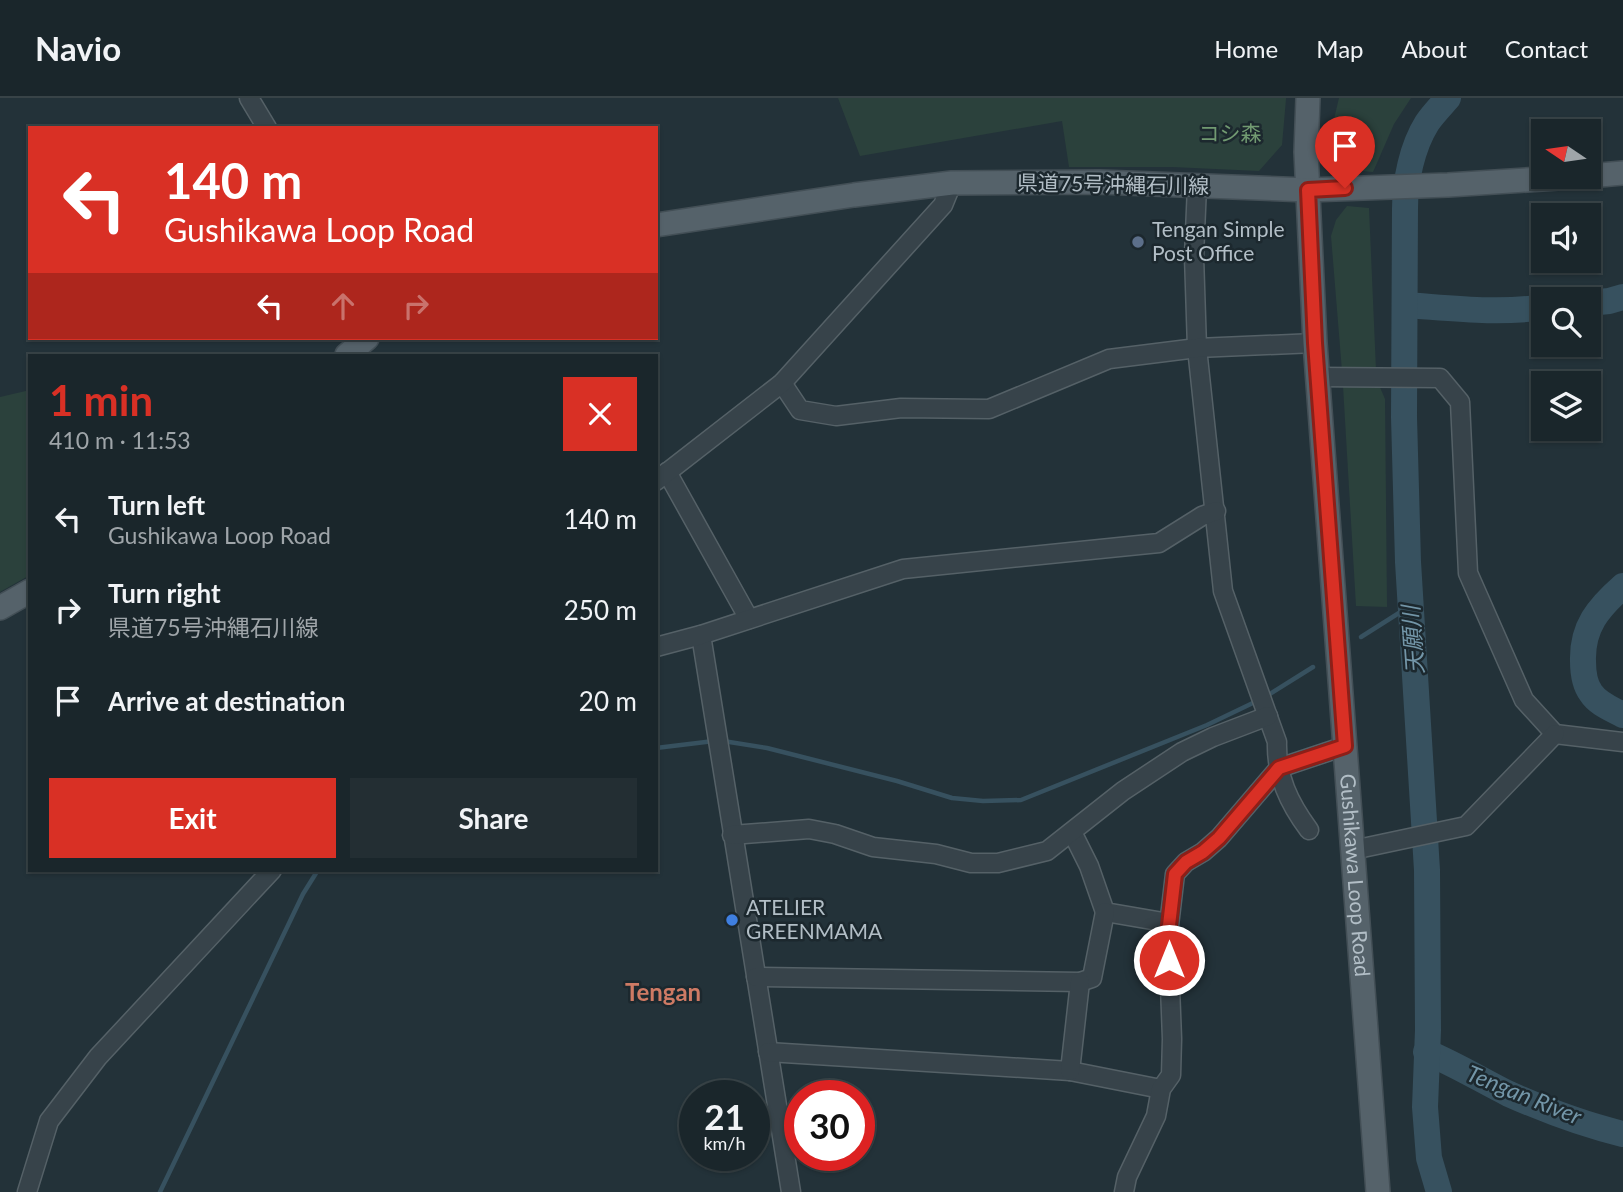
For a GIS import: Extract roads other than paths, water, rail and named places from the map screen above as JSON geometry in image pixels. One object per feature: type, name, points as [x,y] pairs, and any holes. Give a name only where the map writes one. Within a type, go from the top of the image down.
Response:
[{"type":"main road","name":"Gushikawa Loop Road","points":[[1308,98],[1306,152],[1315,343],[1378,1192]]},
{"type":"main road","points":[[1601,175],[1623,173]]},
{"type":"main road","name":"県道75号沖縄石川線","points":[[658,225],[953,183],[1100,183],[1308,190],[1531,180]]},
{"type":"main road","points":[[348,354],[365,340]]},
{"type":"main road","points":[[0,608],[28,592]]},
{"type":"street","points":[[249,98],[266,126]]},
{"type":"street","points":[[749,619],[662,477],[782,383],[943,205],[953,183]]},
{"type":"street","points":[[1197,186],[1194,256],[1197,348],[1223,592],[1277,742],[1279,768],[1290,804],[1309,830]]},
{"type":"street","points":[[782,383],[800,410],[836,416],[901,408],[989,409],[1109,359],[1197,348],[1315,343]]},
{"type":"street","points":[[1318,377],[1440,378],[1460,402],[1468,573],[1524,700],[1555,734],[1623,742]]},
{"type":"street","points":[[658,646],[903,569],[1159,543],[1202,516],[1216,512]]},
{"type":"street","points":[[701,635],[791,1192]]},
{"type":"street","points":[[732,835],[809,829],[835,834],[873,847],[936,854],[971,863],[998,863],[1047,851],[1123,791],[1182,752],[1268,716]]},
{"type":"street","points":[[1353,850],[1466,826],[1555,734]]},
{"type":"street","points":[[1124,1192],[1127,1177],[1156,1116],[1161,1089],[1171,1075],[1169,923],[1175,874],[1186,862],[1219,838],[1279,768],[1345,746]]},
{"type":"street","points":[[756,977],[1080,982],[1092,978],[1105,912],[1089,866],[1072,832]]},
{"type":"street","points":[[27,1192],[49,1121],[98,1057],[270,872]]},
{"type":"street","points":[[1105,912],[1169,923]]},
{"type":"street","points":[[1070,1071],[1080,982]]},
{"type":"street","points":[[768,1052],[1070,1071],[1161,1089]]},
{"type":"waterway","name":"天願川","points":[[1439,1192],[1429,1158],[1425,1107],[1428,1030],[1427,870],[1408,562],[1404,417],[1405,209],[1406,187],[1413,153],[1427,123],[1448,98]]},
{"type":"waterway","name":"Tengan River","points":[[1601,302],[1623,297]]},
{"type":"waterway","name":"Tengan River","points":[[1405,305],[1492,310],[1531,309]]},
{"type":"waterway","name":"Tengan River","points":[[1623,586],[1593,619],[1583,649],[1585,678],[1591,693],[1601,703],[1623,715]]},
{"type":"waterway","points":[[1361,637],[1410,606]]},
{"type":"waterway","points":[[1265,697],[1313,667]]},
{"type":"waterway","points":[[723,741],[767,748],[952,798],[983,801],[1021,800],[1207,725],[1257,701]]},
{"type":"waterway","points":[[658,748],[714,741]]},
{"type":"waterway","points":[[160,1192],[303,894],[317,872]]},
{"type":"waterway","name":"Tengan River","points":[[1426,1052],[1523,1100],[1580,1122],[1623,1134]]},
{"type":"place","name":"Tengan Simple Post Office","points":[[1138,242]]},
{"type":"place","name":"ATELIER GREENMAMA","points":[[732,920]]},
{"type":"district","name":"Tengan","points":[[663,993]]},
{"type":"park label","name":"コシ森","points":[[1230,134]]}]
